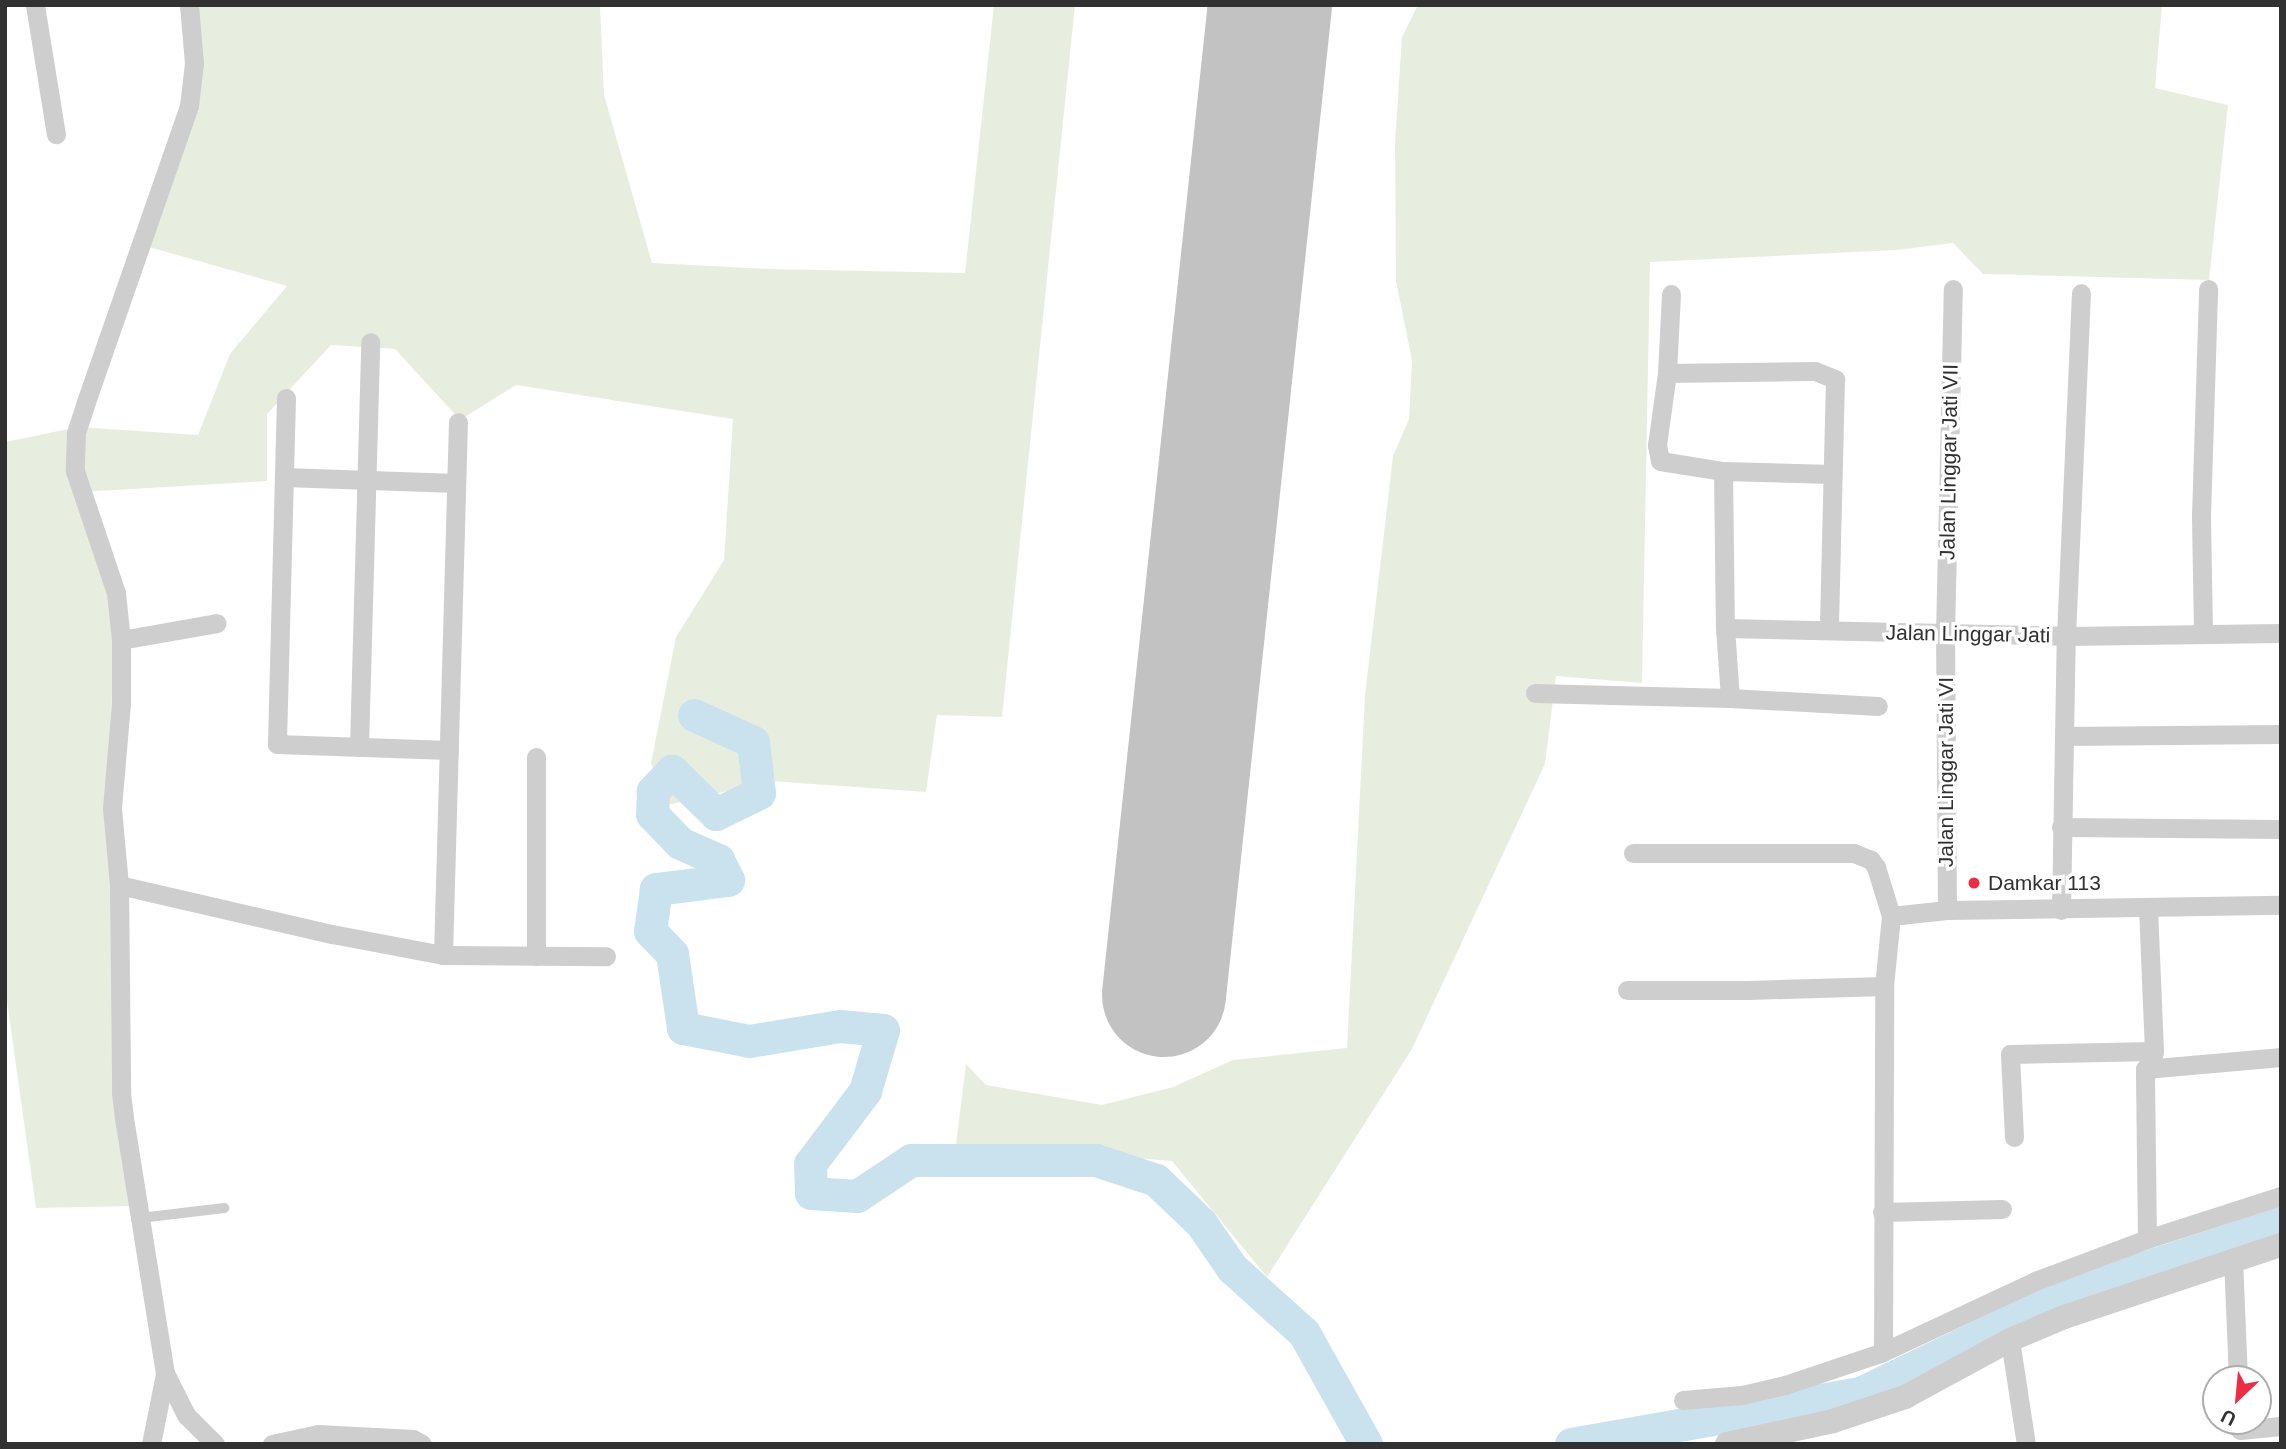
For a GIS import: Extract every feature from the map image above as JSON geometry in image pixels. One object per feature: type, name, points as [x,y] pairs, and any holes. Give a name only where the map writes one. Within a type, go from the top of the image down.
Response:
[{"type":"street","points":[[35,5],[56,134]]},
{"type":"street","points":[[189,5],[194,63],[189,106],[76,433],[75,471],[116,593],[121,640],[121,704],[112,808],[119,886],[121,1093],[165,1373],[186,1415],[215,1444]]},
{"type":"street","name":"Jalan Linggar Jati VII","points":[[1945,634],[1953,289]]},
{"type":"street","points":[[2203,632],[2201,516],[2207,289]]},
{"type":"street","points":[[2061,910],[2066,636],[2081,293]]},
{"type":"street","points":[[1671,294],[1667,373],[1657,444],[1660,461],[1723,471],[1832,474]]},
{"type":"street","points":[[359,747],[370,342]]},
{"type":"street","points":[[1667,373],[1815,371],[1831,375],[1837,383],[1829,630]]},
{"type":"street","points":[[286,398],[277,744],[449,750]]},
{"type":"street","points":[[443,955],[458,422]]},
{"type":"street","points":[[1723,471],[1725,628],[1730,698]]},
{"type":"street","points":[[284,477],[456,483]]},
{"type":"street","points":[[121,640],[217,623]]},
{"type":"street","name":"Jalan Linggar Jati","points":[[1725,628],[2066,636],[2281,633]]},
{"type":"street","name":"Jalan Linggar Jati VI","points":[[1945,634],[1947,910]]},
{"type":"street","points":[[1535,692],[1878,706]]},
{"type":"street","points":[[2065,736],[2281,734]]},
{"type":"street","points":[[536,757],[536,956]]},
{"type":"street","points":[[2061,827],[2281,829]]},
{"type":"street","points":[[1633,853],[1854,853],[1871,860],[1876,867],[1891,916],[1884,986],[1886,1053],[1882,1212],[1883,1352]]},
{"type":"street","points":[[119,886],[332,934],[443,955],[606,956]]},
{"type":"street","points":[[1891,916],[1947,910],[2281,905]]},
{"type":"street","points":[[2147,1240],[2145,1069],[2152,1060],[2154,1051],[2148,908]]},
{"type":"street","points":[[1627,990],[1884,986]]},
{"type":"street","points":[[2014,1137],[2010,1054],[2154,1051]]},
{"type":"street","points":[[2145,1069],[2281,1057]]},
{"type":"street","points":[[1683,1400],[1742,1395],[1763,1390],[1883,1352],[2035,1281],[2147,1240],[2281,1196]]},
{"type":"street","points":[[1882,1212],[2002,1209]]},
{"type":"street","points":[[1727,1444],[1833,1421],[1905,1397],[2010,1340],[2064,1317],[2281,1245]]},
{"type":"street","points":[[2233,1259],[2237,1365]]},
{"type":"street","points":[[2010,1340],[2026,1444]]},
{"type":"street","points":[[151,1444],[165,1373]]},
{"type":"street","points":[[272,1444],[318,1434],[413,1439],[422,1444]]},
{"type":"lane","points":[[139,1218],[224,1208]]},
{"type":"green space","points":[[193,5],[600,5],[604,95],[652,263],[771,269],[965,273],[994,5],[1075,5],[1002,717],[937,715],[926,792],[770,781],[667,805],[651,763],[676,637],[724,560],[733,419],[516,385],[460,420],[395,349],[331,345],[267,414],[267,481],[79,492],[115,569],[109,821],[135,1206],[36,1208],[5,987],[5,442],[78,427],[198,435],[230,354],[287,286],[142,245],[196,84]]},
{"type":"green space","points":[[1418,5],[2162,5],[2155,88],[2228,105],[2209,280],[1983,274],[1953,243],[1896,250],[1650,262],[1642,683],[1556,676],[1545,764],[1412,1049],[1267,1277],[1172,1161],[956,1144],[966,1064],[986,1085],[1102,1105],[1173,1087],[1233,1060],[1347,1048],[1365,695],[1393,456],[1409,419],[1412,361],[1396,281],[1395,142],[1402,37]]},
{"type":"waterway","points":[[694,715],[753,742],[759,793],[716,814],[672,771],[653,791],[652,814],[680,843],[718,860],[728,880],[656,889],[650,931],[672,954],[683,1028],[749,1041],[840,1026],[883,1030],[865,1091],[810,1164],[811,1193],[857,1196],[911,1160],[1096,1160],[1156,1180],[1201,1223],[1232,1268],[1304,1333],[1366,1444]]},
{"type":"waterway","points":[[1571,1444],[1860,1393],[2072,1291],[2281,1223]]},
{"type":"runway","points":[[1164,995],[1270,5]]},
{"type":"place","name":"Damkar 113","points":[[1974,883]]}]
